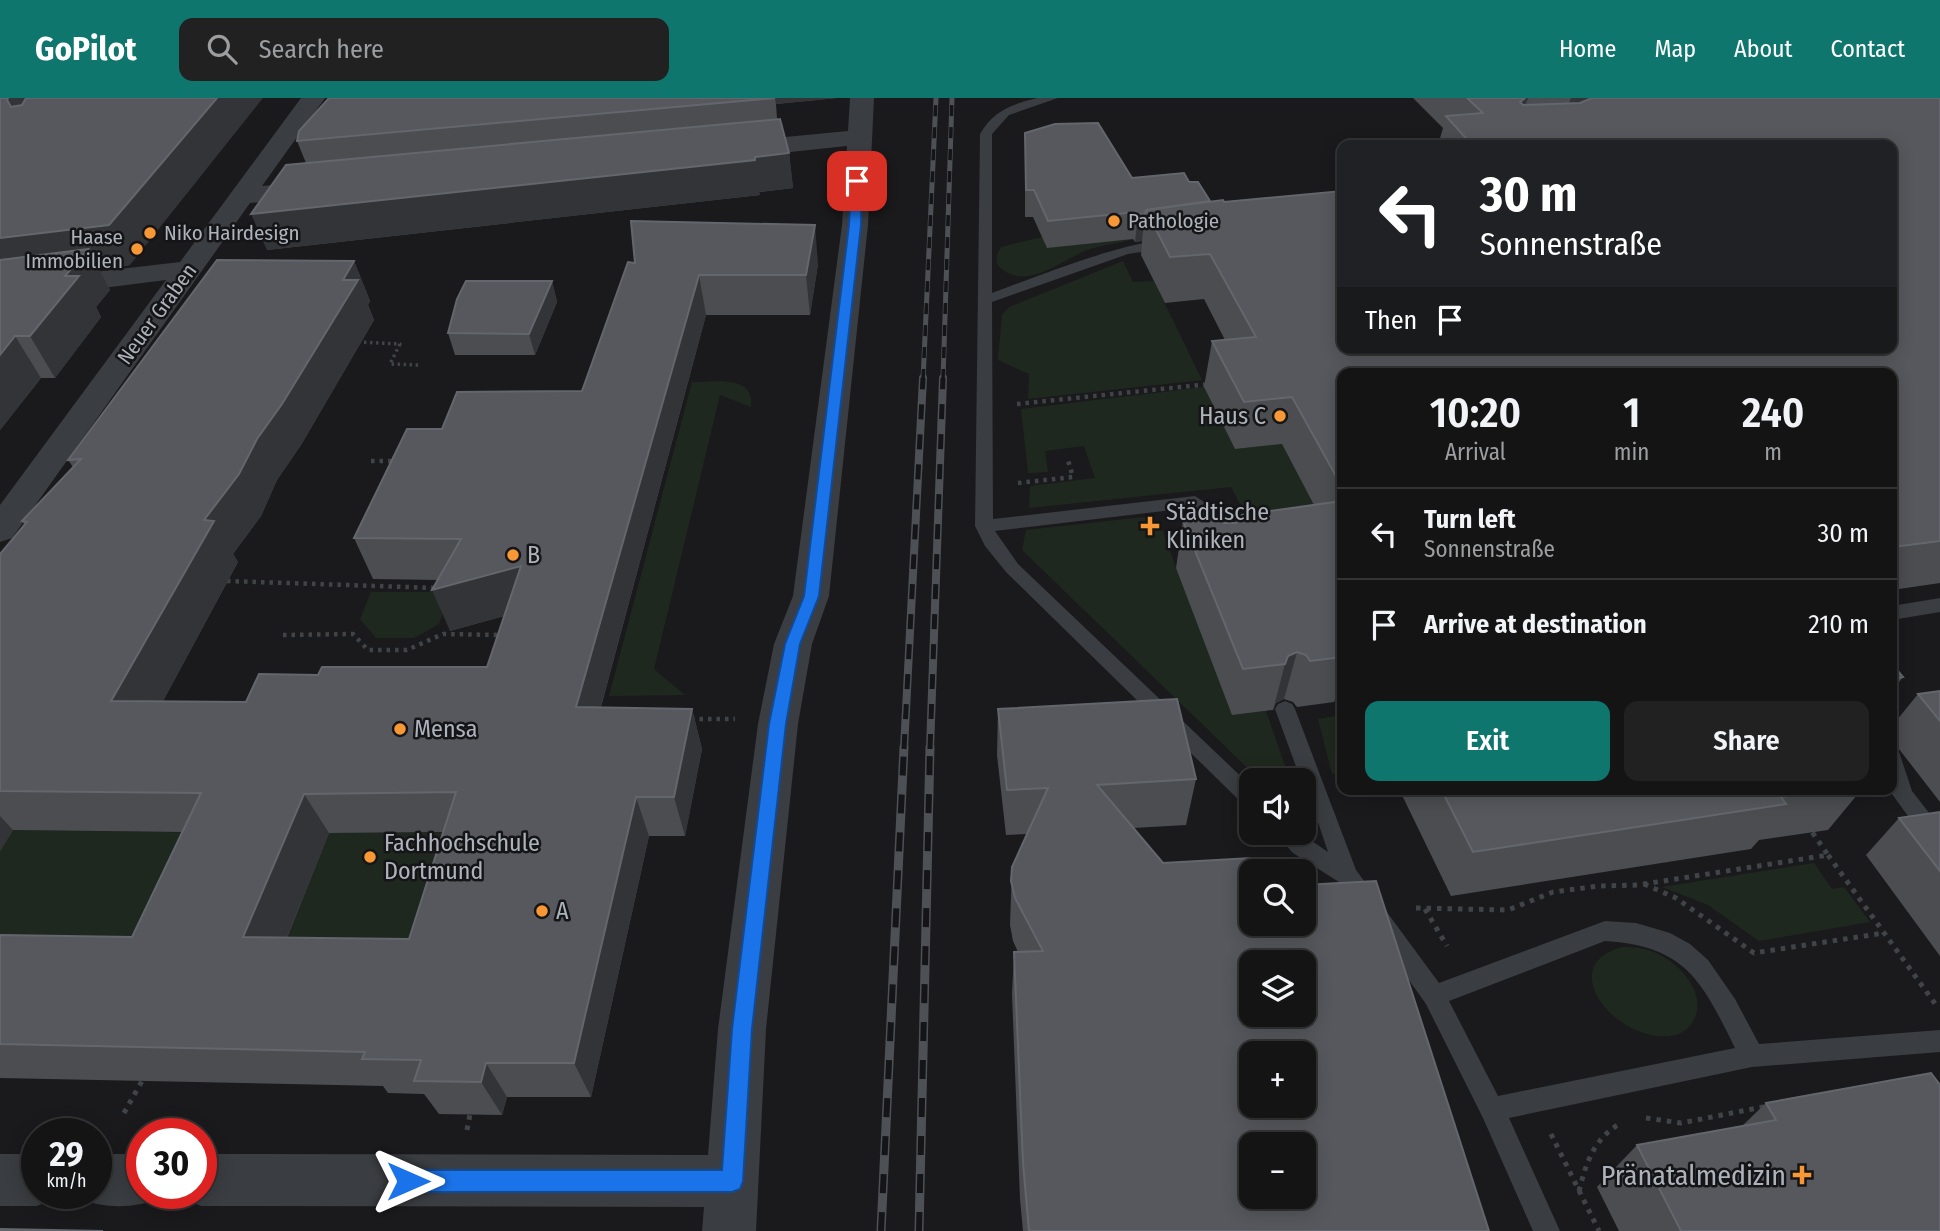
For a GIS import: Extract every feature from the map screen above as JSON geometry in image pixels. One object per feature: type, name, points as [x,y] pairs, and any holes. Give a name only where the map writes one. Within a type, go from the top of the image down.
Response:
[{"type":"street","name":"Neuer Graben","points":[[0,530],[313,98]]},
{"type":"street","points":[[217,1182],[731,1206],[742,1029],[778,724],[793,644],[811,596],[855,225],[862,98]]},
{"type":"street","points":[[709,152],[858,137]]},
{"type":"street","points":[[243,196],[338,187]]},
{"type":"street","points":[[0,292],[190,269]]},
{"type":"street","points":[[0,1180],[21,1180]]},
{"type":"lane","points":[[1052,98],[1023,105],[997,117],[986,134],[984,526],[992,542],[1012,568],[1239,787]]},
{"type":"lane","points":[[985,300],[1126,250],[1189,242]]},
{"type":"lane","points":[[984,526],[1195,502],[1221,563]]},
{"type":"lane","points":[[1897,612],[1940,605]]},
{"type":"lane","points":[[1920,609],[1940,620]]},
{"type":"lane","points":[[1285,709],[1347,875],[1434,996],[1492,1109],[1547,1231]]},
{"type":"lane","points":[[1897,776],[1902,794],[1940,843]]},
{"type":"lane","points":[[1299,845],[1347,875]]},
{"type":"lane","points":[[1434,996],[1605,930],[1630,930],[1656,937],[1681,950],[1703,968],[1718,990],[1752,1056]]},
{"type":"lane","points":[[1492,1109],[1752,1056],[1940,1041]]},
{"type":"path","points":[[348,342],[400,344],[390,364],[419,365]]},
{"type":"path","points":[[1027,403],[1216,383]]},
{"type":"path","points":[[1029,482],[1073,477],[1067,457]]},
{"type":"path","points":[[371,461],[397,461]]},
{"type":"path","points":[[227,581],[442,588]]},
{"type":"path","points":[[283,635],[353,634],[368,650],[407,650],[443,634],[506,635],[501,647]]},
{"type":"path","points":[[685,719],[743,720]]},
{"type":"path","points":[[1812,832],[1939,1009]]},
{"type":"path","points":[[1425,909],[1508,910],[1553,892],[1643,884],[1828,855]]},
{"type":"path","points":[[1643,884],[1676,898],[1754,953],[1884,933]]},
{"type":"path","points":[[124,1113],[142,1081]]},
{"type":"path","points":[[1643,1118],[1681,1123],[1776,1104]]},
{"type":"path","points":[[466,1135],[470,1114]]},
{"type":"path","points":[[1599,1231],[1579,1191],[1587,1160],[1609,1128],[1630,1118]]},
{"type":"shaded area","points":[[1042,237],[1134,239],[1090,249],[1036,274],[1014,275],[998,265],[997,256],[1001,247]]},
{"type":"shaded area","points":[[1123,261],[1133,282],[1154,281],[1202,380],[1028,399],[1029,374],[998,360],[1002,315],[1009,307]]},
{"type":"shaded area","points":[[722,381],[740,385],[747,389],[751,396],[751,407],[720,395],[654,669],[685,695],[609,696],[692,382]]},
{"type":"shaded area","points":[[1204,387],[1235,449],[1282,444],[1337,547],[1268,558],[1231,487],[1029,508],[1030,486],[1095,478],[1084,446],[1045,451],[1048,472],[1028,473],[1021,409]]},
{"type":"shaded area","points":[[1144,517],[1161,526],[1176,568],[1266,711],[1286,768],[1248,768],[1022,550],[1026,530]]},
{"type":"shaded area","points":[[371,592],[450,592],[439,624],[414,638],[376,638],[360,619]]},
{"type":"shaded area","points":[[1337,716],[1337,774],[1332,774],[1318,719]]},
{"type":"shaded area","points":[[13,830],[230,833],[166,973],[0,972],[0,851]]},
{"type":"shaded area","points":[[475,832],[432,976],[272,974],[329,833]]},
{"type":"shaded area","points":[[1814,863],[1832,889],[1844,887],[1870,922],[1759,941],[1708,905],[1662,887]]},
{"type":"shaded area","points":[[1623,947],[1639,948],[1664,957],[1690,981],[1695,991],[1697,1012],[1692,1023],[1680,1034],[1649,1035],[1630,1027],[1613,1015],[1600,1000],[1593,984],[1593,969],[1603,956]]},
{"type":"building","points":[[0,98],[8,98],[11,107],[22,105],[26,98],[217,98],[109,225],[0,238]]},
{"type":"building","points":[[329,98],[775,98],[297,141],[299,131]]},
{"type":"building","points":[[1467,98],[1525,98],[1520,102],[1523,105],[1580,103],[1592,98],[1940,98],[1940,541],[1897,546],[1897,368],[1337,368],[1337,478],[1292,397],[1244,402],[1212,341],[1256,337],[1210,254],[1170,257],[1146,210],[1223,200],[1337,191],[1337,354],[1897,354],[1897,140],[1468,140],[1446,116],[1483,113]]},
{"type":"building","points":[[780,119],[789,153],[755,157],[755,160],[251,214],[286,165]]},
{"type":"building","points":[[1098,123],[1132,178],[1184,173],[1189,182],[1198,182],[1210,201],[1146,210],[1145,214],[1138,215],[1136,212],[1048,221],[1034,190],[1026,190],[1025,133],[1055,124]]},
{"type":"building","points":[[631,221],[815,225],[806,275],[699,275],[576,707],[692,709],[674,797],[636,797],[574,1063],[486,1063],[481,1082],[414,1081],[421,1060],[362,1059],[365,1052],[0,1044],[0,935],[132,937],[201,793],[0,791],[0,554],[27,522],[22,521],[81,459],[68,460],[217,260],[354,261],[343,280],[358,280],[282,404],[257,439],[239,474],[204,520],[214,521],[111,701],[246,702],[259,674],[318,675],[322,667],[487,667],[521,566],[432,590],[461,539],[354,538],[407,429],[442,429],[457,392],[582,391],[628,262],[635,263]],"holes":[[[456,792],[409,939],[243,937],[304,794]]]},
{"type":"building","points":[[88,249],[65,276],[79,276],[30,336],[15,336],[0,355],[0,260]]},
{"type":"building","points":[[466,281],[552,281],[529,334],[448,333],[457,299]]},
{"type":"building","points":[[1337,502],[1337,658],[1310,661],[1306,655],[1297,652],[1288,656],[1285,664],[1243,669],[1183,521],[1220,517],[1224,523],[1236,523],[1242,515]]},
{"type":"building","points":[[1940,691],[1940,721],[1918,694]]},
{"type":"building","points":[[1177,699],[1196,779],[1097,785],[1163,863],[1251,858],[1239,859],[1239,936],[1316,936],[1316,884],[1376,881],[1489,1231],[1029,1231],[1023,1163],[1014,952],[1043,951],[1015,898],[1011,881],[1012,867],[1048,788],[1007,790],[998,709]]},
{"type":"building","points":[[1444,795],[1794,795],[1781,797],[1786,804],[1473,852]]},
{"type":"building","points":[[1940,812],[1940,871],[1899,818]]},
{"type":"building","name":"Pränatalmedizin","points":[[1931,1073],[1940,1085],[1940,1231],[1681,1231],[1637,1145],[1776,1120],[1766,1103]]},
{"type":"building","points":[[0,1229],[103,1231],[0,1231]]},
{"type":"railway","points":[[923,380],[936,98]]},
{"type":"railway","points":[[943,380],[952,98]]},
{"type":"railway","points":[[904,749],[923,378]]},
{"type":"railway","points":[[930,749],[943,378]]},
{"type":"railway","points":[[881,1231],[904,747]]},
{"type":"railway","points":[[919,1231],[930,747]]},
{"type":"place","name":"Pathologie","points":[[1114,221]]},
{"type":"place","name":"Niko Hairdesign","points":[[150,233]]},
{"type":"place","name":"Haase Immobilien","points":[[137,249]]},
{"type":"place","name":"Haus C","points":[[1280,416]]},
{"type":"place","name":"Städtische Kliniken","points":[[1150,526]]},
{"type":"place","name":"B","points":[[513,555]]},
{"type":"place","name":"Mensa","points":[[400,729]]},
{"type":"place","name":"Fachhochschule Dortmund","points":[[370,857]]},
{"type":"place","name":"A","points":[[542,911]]},
{"type":"place","name":"Pränatalmedizin","points":[[1802,1175]]},
{"type":"route","points":[[408,1181],[732,1181],[742,1029],[778,724],[793,644],[811,596],[855,225],[857,181]]}]
